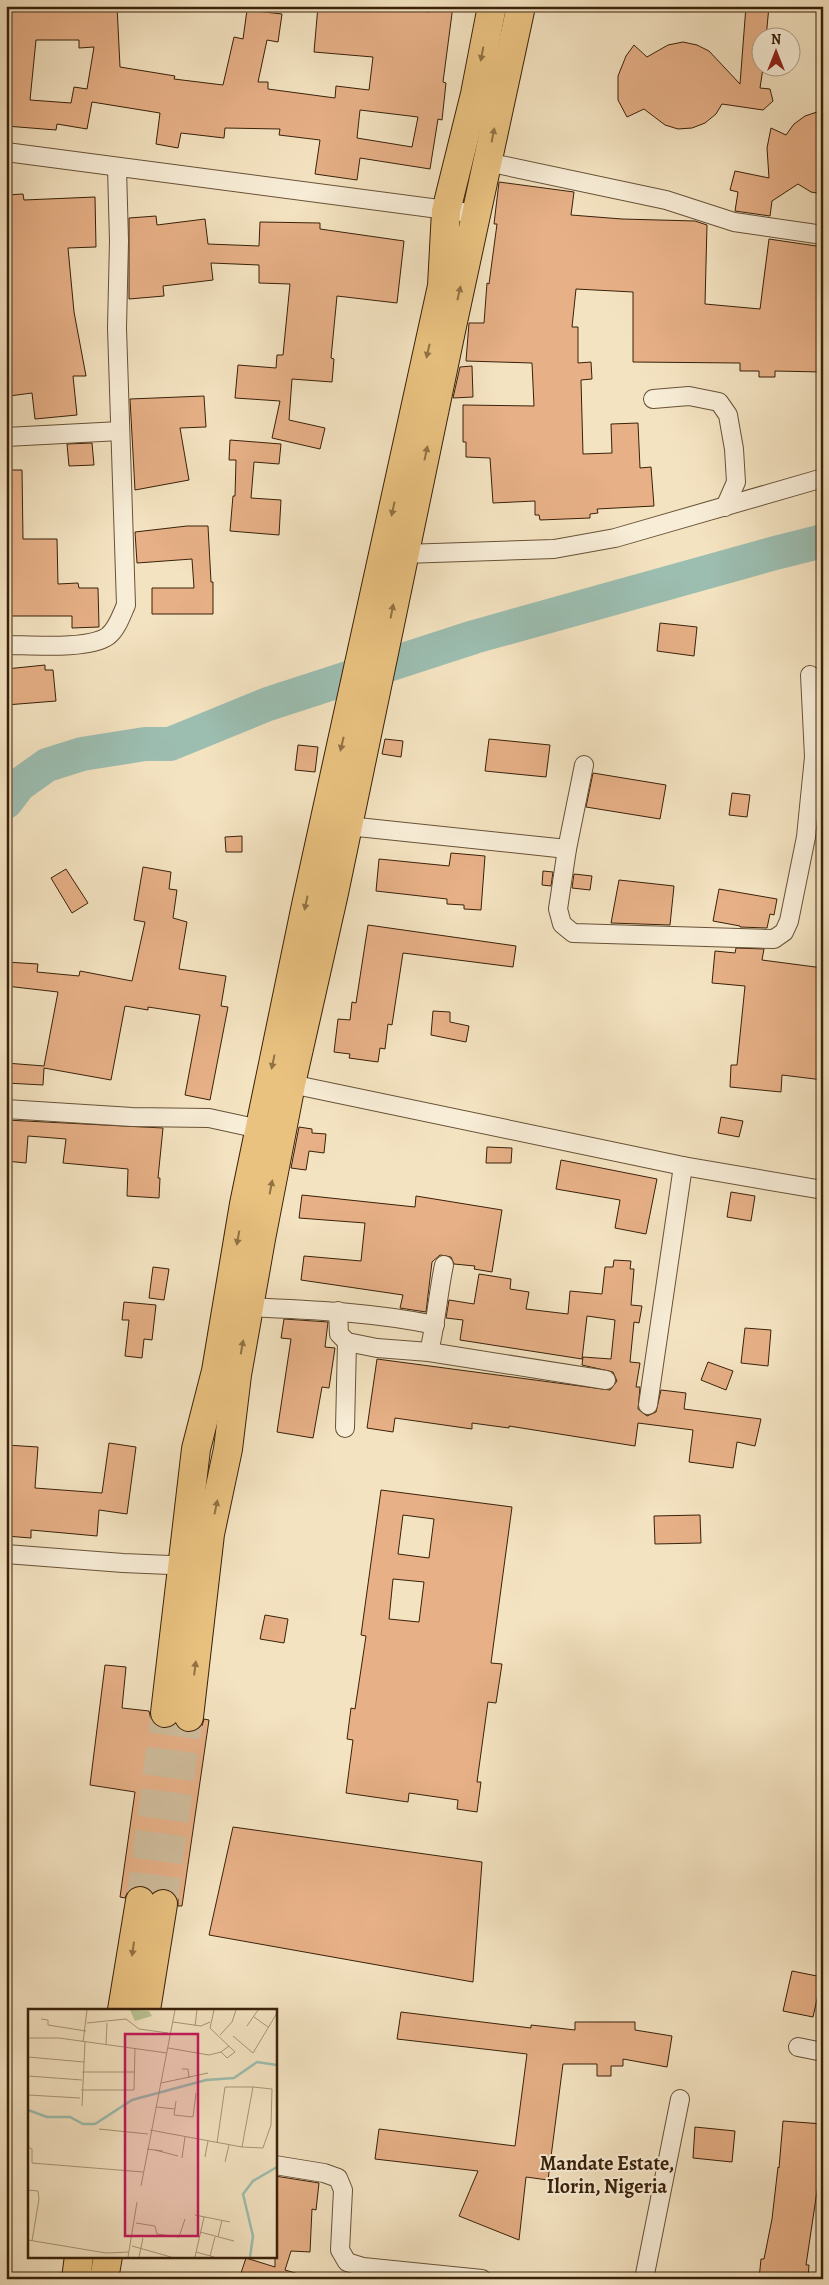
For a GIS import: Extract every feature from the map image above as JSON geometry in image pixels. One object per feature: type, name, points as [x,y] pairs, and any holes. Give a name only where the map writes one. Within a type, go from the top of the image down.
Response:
[{"type":"main road","points":[[177,1715],[195,1566],[196,1449],[216,1371],[228,1290],[259,1129],[306,904],[372,659],[442,286],[446,211],[475,94],[492,6]]},
{"type":"main road","points":[[372,659],[404,554],[521,6]]},
{"type":"main road","points":[[195,1566],[210,1534],[228,1450],[237,1375],[249,1307],[292,1084],[348,826],[364,694]]},
{"type":"main road","points":[[122,2009],[152,1902],[146,2009]]},
{"type":"main road","points":[[76,2279],[79,2258]]},
{"type":"main road","points":[[104,2279],[108,2258]]},
{"type":"street","points":[[6,152],[477,214]]},
{"type":"street","points":[[487,162],[666,200],[734,222],[823,235]]},
{"type":"street","points":[[6,645],[88,644],[107,636],[117,625],[126,606],[120,431],[117,168]]},
{"type":"street","points":[[653,399],[690,396],[719,402],[728,415],[734,449],[736,482],[725,507]]},
{"type":"street","points":[[6,437],[120,431]]},
{"type":"street","points":[[404,554],[554,549],[615,538],[823,478]]},
{"type":"street","points":[[584,765],[567,850],[558,909],[562,924],[573,933],[774,939],[784,932],[789,921],[806,837],[814,756],[810,675]]},
{"type":"street","points":[[348,826],[567,850]]},
{"type":"street","points":[[292,1084],[683,1166],[823,1190]]},
{"type":"street","points":[[6,1109],[132,1117],[209,1118],[259,1129]]},
{"type":"street","points":[[648,1405],[683,1166]]},
{"type":"street","points":[[428,1352],[435,1325],[444,1265]]},
{"type":"street","points":[[249,1307],[338,1311],[404,1319],[435,1325]]},
{"type":"street","points":[[338,1311],[339,1334],[347,1342],[377,1348],[428,1352],[606,1380]]},
{"type":"street","points":[[345,1428],[347,1342]]},
{"type":"street","points":[[6,1554],[123,1563],[195,1566]]},
{"type":"street","points":[[798,2047],[823,2052]]},
{"type":"street","points":[[644,2279],[680,2099]]},
{"type":"street","points":[[276,2165],[324,2173],[338,2178],[344,2190],[340,2250],[347,2262],[363,2267],[482,2279]]},
{"type":"building","points":[[6,6],[117,6],[120,67],[175,76],[174,79],[223,85],[234,37],[243,39],[247,10],[282,14],[278,42],[267,40],[258,82],[268,82],[268,89],[335,98],[336,86],[369,90],[373,57],[314,52],[318,6],[370,6],[429,12],[430,6],[453,6],[443,82],[446,83],[442,120],[438,119],[430,169],[360,158],[357,180],[315,174],[320,140],[279,135],[280,129],[225,128],[224,138],[181,133],[178,148],[156,144],[160,113],[92,102],[87,129],[57,124],[56,130],[6,126]],"holes":[[[36,40],[79,40],[79,48],[94,47],[87,89],[74,87],[71,103],[30,100]],[[360,110],[418,117],[412,147],[357,138]]]},
{"type":"building","points":[[746,6],[769,6],[767,28],[752,28],[752,78],[762,78],[760,88],[770,89],[773,101],[763,110],[722,104],[716,114],[705,123],[692,128],[678,129],[665,125],[644,109],[627,117],[618,100],[618,76],[626,56],[634,45],[647,57],[668,45],[683,42],[697,45],[709,51],[740,84]]},
{"type":"building","points":[[823,110],[823,194],[811,192],[798,184],[772,201],[770,216],[735,211],[738,192],[730,190],[735,171],[769,178],[767,148],[771,128],[786,135],[794,124],[805,116]]},
{"type":"building","points":[[499,182],[574,192],[571,215],[622,219],[695,221],[707,225],[705,304],[760,309],[769,239],[823,247],[823,372],[775,371],[775,377],[759,377],[759,371],[740,371],[740,363],[633,362],[633,292],[576,289],[572,327],[578,327],[578,363],[591,362],[592,379],[581,380],[583,454],[612,453],[611,424],[638,423],[640,468],[651,467],[654,506],[597,509],[598,513],[590,514],[590,518],[540,520],[539,515],[535,515],[535,501],[493,503],[490,458],[466,457],[466,442],[463,442],[463,405],[534,406],[532,363],[466,361],[469,323],[484,323],[487,283],[489,284],[497,224],[494,224]]},
{"type":"building","points":[[23,194],[24,200],[95,197],[96,247],[68,248],[74,312],[86,376],[73,376],[77,415],[35,419],[32,393],[9,396],[6,378],[6,195]]},
{"type":"building","points":[[156,216],[157,225],[205,219],[208,244],[259,246],[260,222],[320,223],[320,229],[404,241],[397,303],[337,296],[331,358],[334,359],[332,382],[292,379],[289,420],[325,428],[320,449],[272,438],[280,401],[235,398],[238,365],[276,368],[277,355],[283,355],[290,284],[259,283],[259,265],[211,263],[213,280],[163,286],[164,296],[129,299],[129,218]]},
{"type":"building","points":[[472,366],[473,397],[453,398],[460,367]]},
{"type":"building","points":[[204,396],[206,427],[180,428],[189,480],[135,490],[130,399]]},
{"type":"building","points":[[230,440],[281,444],[279,464],[254,462],[251,498],[281,500],[279,535],[230,531],[233,496],[235,496],[236,460],[229,460]]},
{"type":"building","points":[[92,443],[94,465],[69,466],[67,444]]},
{"type":"building","points":[[6,470],[22,470],[23,539],[57,539],[58,584],[78,583],[79,588],[98,588],[99,627],[72,628],[72,616],[6,616]]},
{"type":"building","points":[[187,526],[208,526],[211,582],[213,582],[213,614],[152,614],[152,588],[194,588],[192,559],[137,563],[135,532]]},
{"type":"building","points":[[660,623],[697,627],[694,656],[657,651]]},
{"type":"building","points":[[45,665],[45,670],[53,670],[56,701],[6,705],[6,669]]},
{"type":"building","points":[[385,739],[403,741],[401,757],[382,754]]},
{"type":"building","points":[[489,739],[550,745],[546,777],[485,771]]},
{"type":"building","points":[[298,745],[318,747],[315,772],[295,770]]},
{"type":"building","points":[[593,773],[666,785],[660,819],[586,807]]},
{"type":"building","points":[[732,793],[750,795],[747,817],[729,815]]},
{"type":"building","points":[[242,836],[242,852],[226,852],[225,837]]},
{"type":"building","points":[[451,853],[485,856],[481,910],[464,909],[464,905],[447,904],[447,899],[376,891],[379,859],[449,866]]},
{"type":"building","points":[[143,867],[171,872],[169,889],[177,890],[173,918],[187,922],[179,969],[226,976],[221,1006],[228,1007],[210,1100],[185,1095],[200,1015],[148,1007],[148,1010],[125,1006],[111,1080],[44,1068],[43,1085],[6,1083],[6,1063],[44,1066],[58,992],[6,986],[6,962],[38,964],[37,972],[79,976],[80,971],[132,981],[145,922],[134,920]]},
{"type":"building","points":[[66,869],[88,903],[72,913],[51,878]]},
{"type":"building","points":[[543,871],[553,872],[551,886],[542,885]]},
{"type":"building","points":[[574,874],[592,876],[590,890],[572,888]]},
{"type":"building","points":[[619,880],[674,886],[670,925],[611,923]]},
{"type":"building","points":[[719,889],[777,899],[774,915],[770,914],[767,928],[740,927],[713,921]]},
{"type":"building","points":[[368,925],[516,946],[513,967],[403,953],[392,1025],[388,1024],[385,1049],[380,1048],[378,1062],[349,1058],[350,1054],[334,1052],[338,1019],[350,1020],[352,1002],[356,1003]]},
{"type":"building","points":[[736,948],[764,949],[762,960],[823,968],[823,1080],[782,1075],[781,1092],[730,1087],[731,1065],[737,1065],[745,986],[712,983],[715,951],[735,953]]},
{"type":"building","points":[[433,1011],[450,1012],[450,1022],[469,1026],[466,1042],[431,1035]]},
{"type":"building","points":[[721,1117],[743,1121],[739,1137],[718,1133]]},
{"type":"building","points":[[6,1120],[163,1128],[158,1178],[160,1178],[159,1198],[127,1196],[128,1169],[63,1163],[66,1139],[28,1136],[26,1163],[6,1161]]},
{"type":"building","points":[[299,1127],[312,1129],[312,1133],[326,1134],[324,1153],[309,1151],[306,1170],[291,1168]]},
{"type":"building","points":[[487,1147],[512,1148],[511,1163],[486,1163]]},
{"type":"building","points":[[561,1160],[657,1179],[646,1234],[615,1228],[620,1200],[556,1189]]},
{"type":"building","points":[[731,1192],[755,1196],[751,1221],[727,1217]]},
{"type":"building","points":[[302,1195],[415,1207],[416,1196],[502,1210],[492,1272],[474,1269],[475,1266],[454,1264],[451,1257],[440,1255],[432,1262],[426,1312],[400,1308],[403,1295],[301,1280],[304,1256],[361,1261],[365,1223],[299,1218]]},
{"type":"building","points":[[614,1260],[631,1261],[630,1269],[634,1269],[631,1305],[642,1306],[639,1323],[634,1322],[630,1362],[640,1363],[636,1387],[640,1387],[638,1409],[647,1416],[656,1412],[661,1390],[686,1393],[684,1409],[761,1419],[755,1446],[737,1442],[733,1468],[689,1462],[693,1430],[638,1423],[635,1446],[509,1426],[509,1428],[472,1423],[472,1429],[395,1418],[393,1432],[367,1428],[377,1359],[610,1390],[617,1381],[613,1372],[582,1365],[583,1357],[611,1359],[615,1320],[587,1316],[582,1359],[460,1340],[463,1320],[446,1318],[449,1300],[474,1304],[479,1274],[511,1279],[510,1289],[529,1292],[526,1309],[568,1314],[570,1291],[602,1294],[605,1267],[613,1267]]},
{"type":"building","points":[[153,1267],[169,1269],[164,1300],[149,1298]]},
{"type":"building","points":[[124,1302],[156,1305],[152,1340],[144,1339],[142,1358],[125,1356],[129,1320],[122,1320]]},
{"type":"building","points":[[284,1319],[328,1322],[325,1347],[335,1348],[329,1388],[322,1387],[313,1438],[277,1432],[291,1339],[281,1338]]},
{"type":"building","points":[[745,1328],[771,1330],[768,1366],[741,1363]]},
{"type":"building","points":[[708,1362],[733,1371],[726,1390],[701,1380]]},
{"type":"building","points":[[109,1443],[136,1447],[127,1514],[99,1510],[97,1536],[31,1530],[31,1538],[6,1536],[6,1445],[38,1447],[35,1488],[102,1493]]},
{"type":"building","points":[[381,1490],[512,1507],[491,1663],[502,1664],[496,1703],[488,1702],[477,1782],[481,1782],[477,1812],[457,1809],[458,1800],[409,1793],[408,1802],[346,1793],[353,1740],[347,1739],[351,1708],[355,1709],[366,1636],[361,1635]],"holes":[[[403,1515],[434,1519],[429,1558],[398,1554]],[[393,1579],[424,1582],[419,1622],[389,1619]]]},
{"type":"building","points":[[700,1515],[701,1543],[655,1544],[654,1516]]},
{"type":"building","points":[[265,1615],[288,1619],[284,1643],[260,1639]]},
{"type":"building","points":[[105,1665],[126,1667],[122,1708],[149,1711],[151,1720],[156,1726],[164,1729],[175,1724],[180,1730],[187,1732],[196,1731],[202,1726],[204,1719],[209,1720],[182,1906],[178,1906],[178,1899],[173,1892],[165,1889],[153,1893],[143,1886],[135,1886],[128,1891],[125,1898],[120,1897],[135,1792],[90,1785]]},
{"type":"building","points":[[233,1827],[482,1862],[473,1982],[209,1935]]},
{"type":"building","points":[[792,1971],[822,1977],[813,2017],[783,2011]]},
{"type":"building","points":[[401,2012],[531,2028],[531,2025],[575,2030],[575,2022],[635,2022],[635,2030],[672,2036],[667,2067],[623,2059],[623,2066],[611,2066],[611,2076],[597,2076],[597,2064],[563,2064],[548,2180],[526,2177],[519,2240],[459,2216],[478,2171],[375,2159],[379,2129],[515,2146],[527,2054],[397,2039]]},
{"type":"building","points":[[783,2121],[823,2124],[823,2151],[806,2265],[809,2265],[808,2279],[759,2279],[761,2259],[764,2259],[772,2219]]},
{"type":"building","points":[[695,2127],[735,2131],[732,2162],[693,2158]]},
{"type":"building","points":[[276,2176],[319,2183],[316,2210],[312,2209],[310,2252],[291,2251],[285,2270],[302,2275],[302,2279],[239,2279],[246,2258],[275,2267]]},
{"type":"waterway","points":[[6,802],[19,785],[47,765],[82,754],[145,744],[170,744],[268,704],[474,637],[823,541]]},
{"type":"tunnel","points":[[140,1901],[165,1713]]},
{"type":"tunnel","points":[[163,1904],[189,1717]]},
{"type":"district","name":"Mandate Estate, Ilorin, Nigeria","points":[[607,2174]]}]
